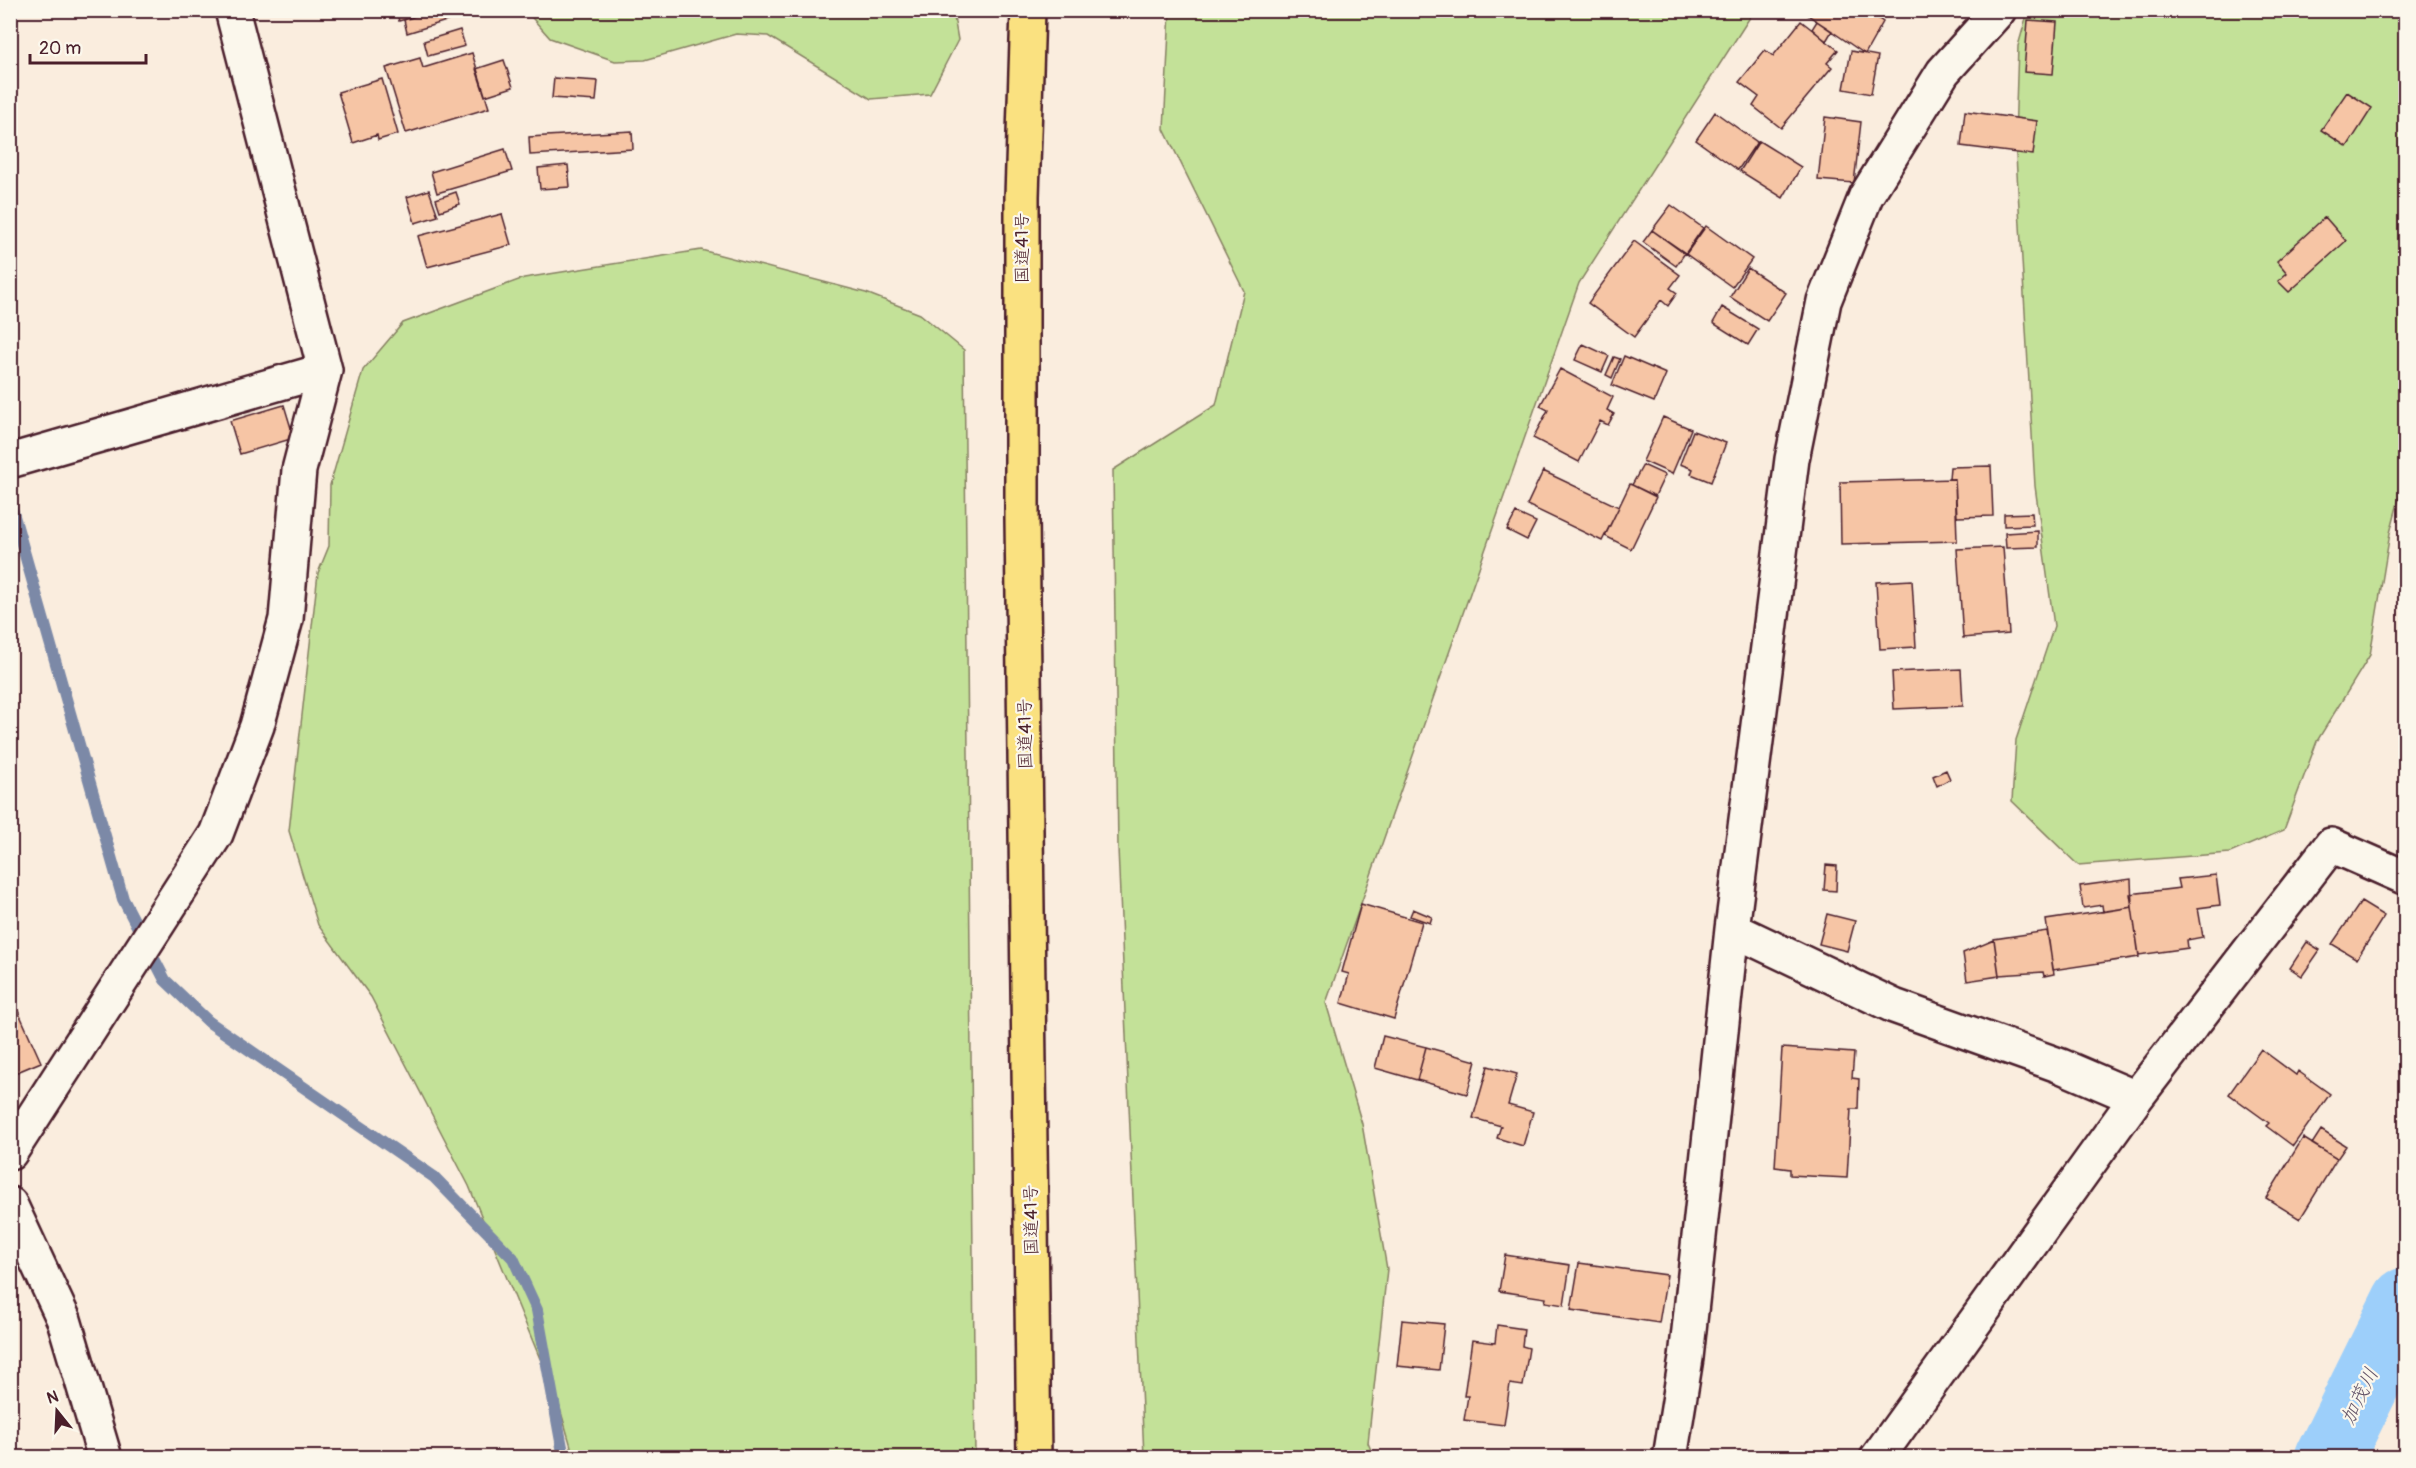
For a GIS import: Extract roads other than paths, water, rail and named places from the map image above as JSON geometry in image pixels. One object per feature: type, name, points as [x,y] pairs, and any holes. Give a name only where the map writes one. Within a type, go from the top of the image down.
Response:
[{"type":"highway","name":"国道41号","points":[[1028,10],[1022,208],[1022,518],[1034,1458]]},
{"type":"highway","name":"国道41号","points":[[1048,10],[1042,345],[1054,1458]]},
{"type":"street","points":[[10,1153],[216,834],[257,726],[286,618],[299,470],[325,370],[232,10]]},
{"type":"street","points":[[1670,1458],[1686,1358],[1732,929],[1792,459],[1824,301],[1866,196],[1943,72],[2000,10]]},
{"type":"street","points":[[20,458],[325,370]]},
{"type":"street","points":[[1877,1458],[2136,1098],[2331,845],[2406,879]]},
{"type":"street","points":[[1732,929],[1894,1006],[2061,1066],[2136,1098]]},
{"type":"street","points":[[10,1204],[64,1320],[105,1458]]},
{"type":"waterway","points":[[10,502],[123,899],[165,980],[209,1022],[434,1177],[513,1258],[537,1310],[564,1458]]},
{"type":"waterway","name":"加茂川","points":[[2329,1458],[2406,1302]]}]
